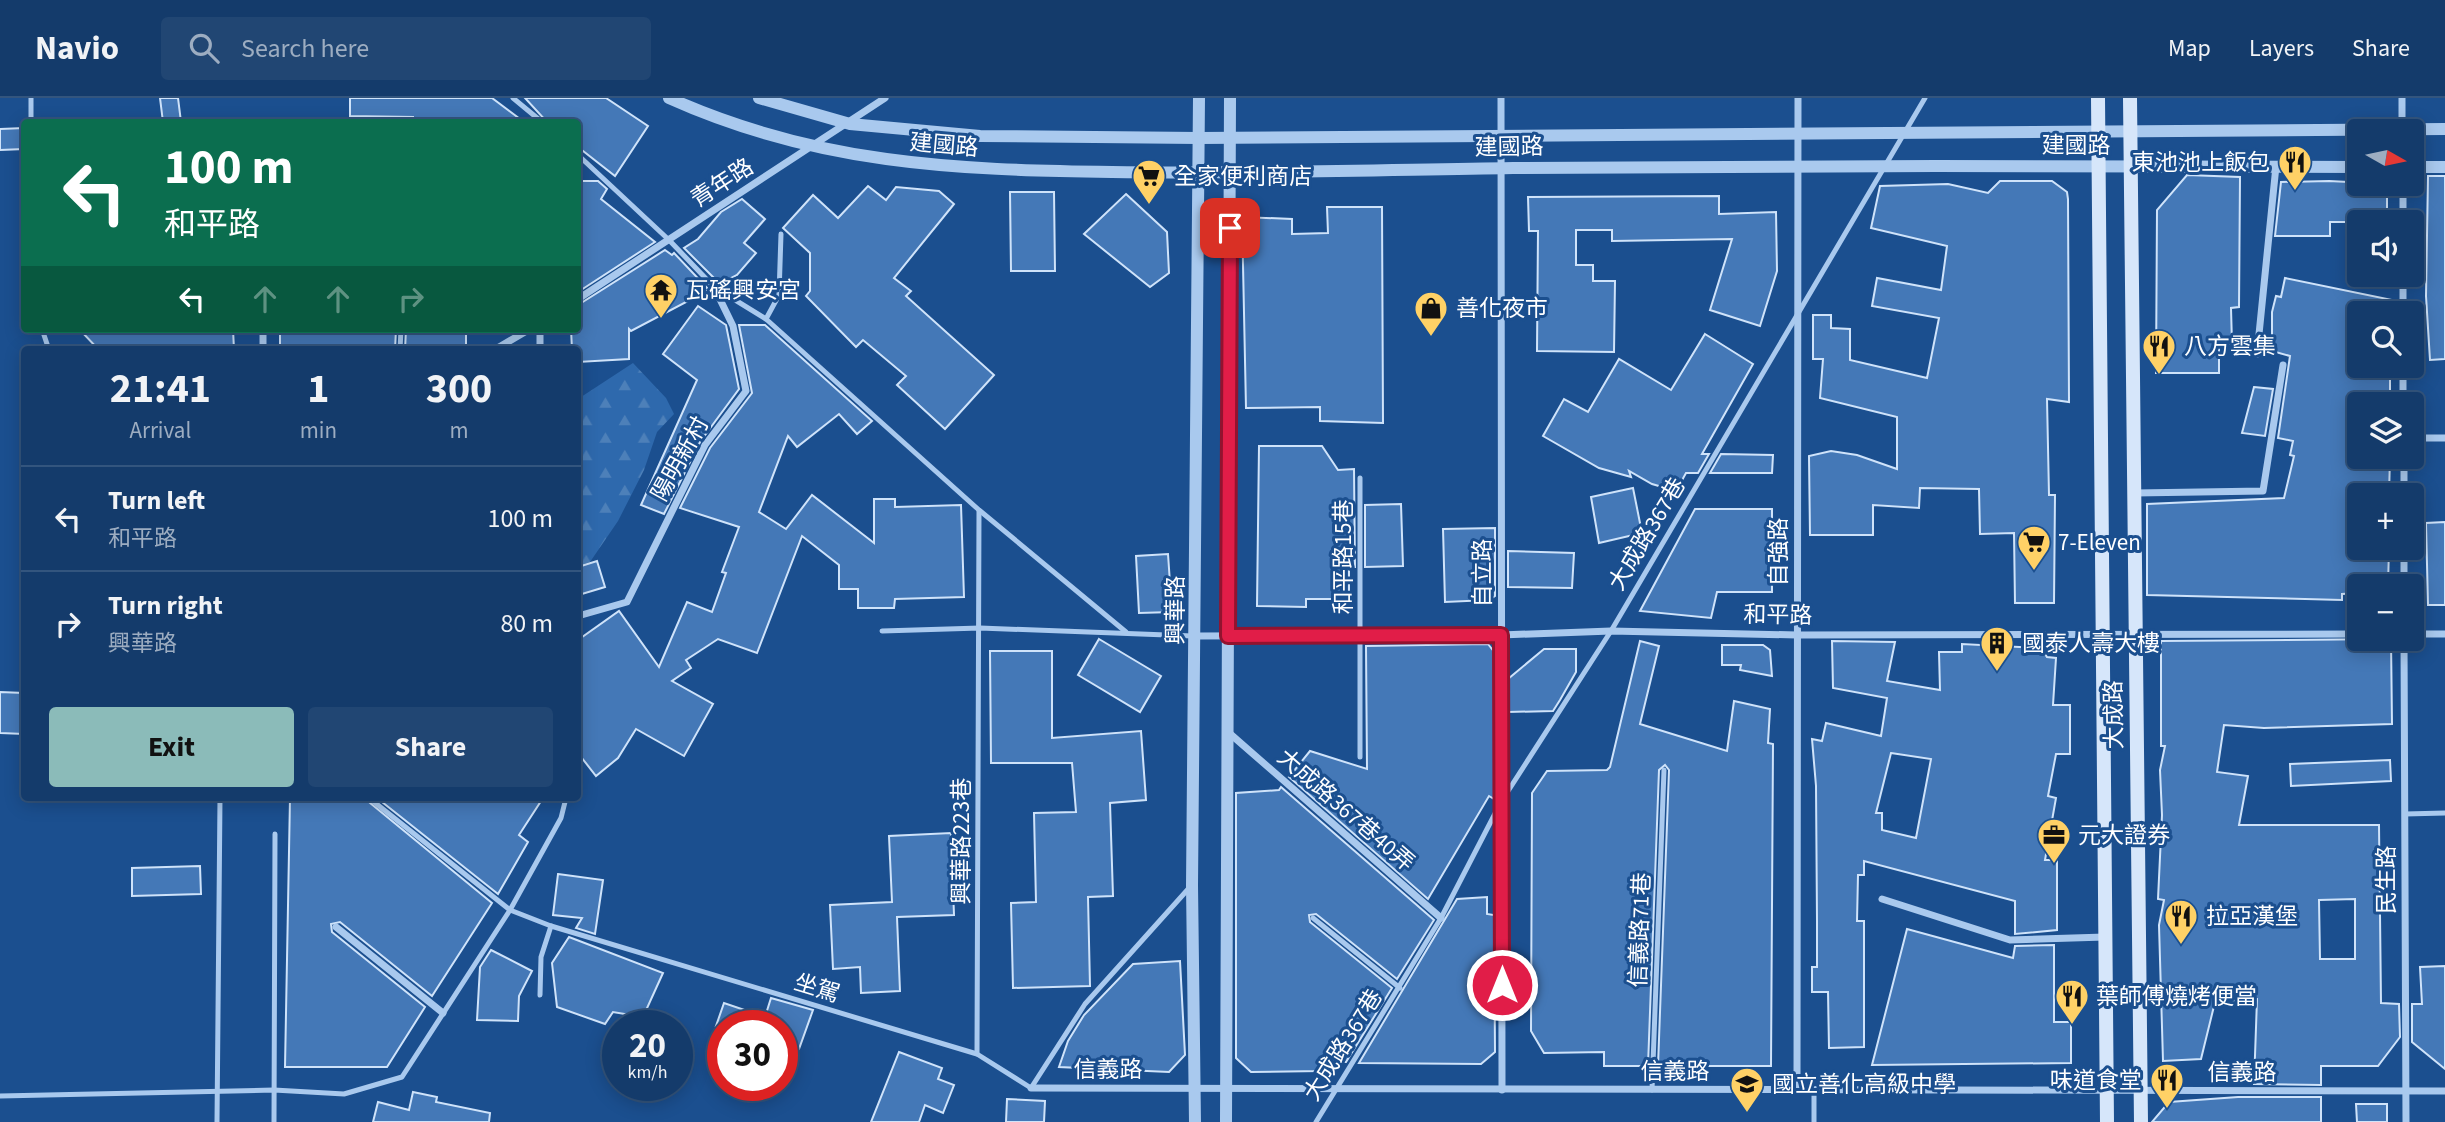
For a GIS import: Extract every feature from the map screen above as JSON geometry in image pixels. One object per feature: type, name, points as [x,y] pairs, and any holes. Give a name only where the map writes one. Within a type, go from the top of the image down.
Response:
[{"type":"main road","name":"大成路","points":[[2098,98],[2108,1122]]},
{"type":"main road","name":"大成路","points":[[2130,98],[2141,1122]]},
{"type":"street","name":"建國路","points":[[669,98],[700,112],[812,147],[928,167],[983,171],[1198,174],[1885,165],[2347,167]]},
{"type":"street","name":"建國路","points":[[760,98],[850,124],[940,135],[1230,138],[2098,129],[2347,130]]},
{"type":"street","name":"青年路","points":[[581,297],[886,98]]},
{"type":"street","name":"興華路","points":[[1195,1122],[1192,885],[1199,98]]},
{"type":"street","points":[[1226,1122],[1230,98]]},
{"type":"street","name":"自立路","points":[[1501,98],[1502,1090]]},
{"type":"street","name":"自強路","points":[[1797,1091],[1798,98]]},
{"type":"street","points":[[2402,98],[2402,119]]},
{"type":"street","name":"建國路","points":[[2424,129],[2445,129]]},
{"type":"street","points":[[2257,354],[2276,166]]},
{"type":"street","points":[[2424,167],[2445,167]]},
{"type":"street","name":"陽明新村","points":[[581,615],[627,602],[705,445],[746,391],[733,326],[714,287]]},
{"type":"street","points":[[501,346],[523,333]]},
{"type":"street","points":[[2134,493],[2263,491],[2283,365]]},
{"type":"street","points":[[2424,438],[2445,438]]},
{"type":"street","name":"和平路","points":[[1196,636],[1501,635],[1611,631],[1797,635],[2347,634]]},
{"type":"street","points":[[2424,634],[2445,634]]},
{"type":"street","name":"民生路","points":[[2404,651],[2406,1122]]},
{"type":"street","name":"大成路367巷40弄","points":[[1226,730],[1441,918]]},
{"type":"street","points":[[1882,899],[2010,940],[2106,937]]},
{"type":"street","points":[[336,927],[443,1013]]},
{"type":"street","name":"信義路","points":[[1031,1088],[2445,1091]]},
{"type":"lane","points":[[31,98],[31,119]]},
{"type":"lane","points":[[513,98],[538,119]]},
{"type":"lane","name":"大成路367巷","points":[[1316,1122],[1441,918],[1502,802],[1611,631],[1925,98]]},
{"type":"lane","points":[[581,158],[669,240],[714,287],[766,319],[979,510],[1126,632]]},
{"type":"lane","points":[[766,319],[779,295],[781,234]]},
{"type":"lane","name":"和平路15巷","points":[[1360,478],[1360,757]]},
{"type":"lane","name":"興華路223巷","points":[[977,1054],[979,510]]},
{"type":"lane","points":[[882,631],[980,628],[1196,636]]},
{"type":"lane","name":"信義路71巷","points":[[1652,1090],[1664,770]]},
{"type":"lane","points":[[217,1122],[220,801]]},
{"type":"lane","name":"坐駕","points":[[373,801],[510,909],[551,926],[977,1054],[1031,1088]]},
{"type":"lane","points":[[0,1096],[274,1090],[344,1094],[401,1077],[510,909],[561,818],[565,801]]},
{"type":"lane","points":[[2405,814],[2445,813]]},
{"type":"lane","points":[[274,1122],[275,834]]},
{"type":"lane","points":[[1031,1088],[1085,1004],[1192,885]]},
{"type":"lane","name":"大成路367巷","points":[[1313,918],[1400,988]]},
{"type":"lane","points":[[540,995],[541,957],[551,926]]},
{"type":"lane","points":[[1814,1091],[1814,1122]]},
{"type":"green space","points":[[633,363],[666,398],[674,414],[657,432],[644,470],[618,521],[590,562],[581,565],[581,397]]},
{"type":"building","points":[[160,98],[178,98],[181,119],[163,119]]},
{"type":"building","points":[[350,98],[492,98],[520,119],[413,119],[350,116]]},
{"type":"building","points":[[525,98],[606,98],[648,126],[615,176],[581,149],[581,119],[544,119]]},
{"type":"building","points":[[21,128],[21,149],[0,150],[0,129]]},
{"type":"building","points":[[2187,175],[2240,177],[2239,307],[2231,308],[2232,344],[2219,344],[2219,373],[2156,373],[2157,210]]},
{"type":"building","points":[[2428,176],[2445,176],[2445,359],[2430,360],[2426,296]]},
{"type":"building","points":[[581,181],[598,181],[607,189],[601,199],[655,242],[581,290]]},
{"type":"building","points":[[2000,181],[2052,181],[2067,192],[2068,199],[2069,402],[2047,399],[2049,495],[2055,495],[2054,603],[2015,603],[2014,533],[1980,534],[1979,489],[1920,488],[1919,508],[1873,505],[1873,535],[1810,535],[1809,456],[1831,451],[1857,455],[1897,469],[1897,417],[1820,398],[1823,359],[1813,359],[1813,315],[1831,315],[1831,328],[1850,329],[1850,360],[1927,378],[1939,318],[1872,306],[1877,278],[1941,290],[1947,246],[1871,228],[1880,186],[1948,184],[1988,193]]},
{"type":"building","points":[[2281,182],[2347,182],[2347,196],[2387,196],[2387,210],[2347,210],[2347,222],[2330,222],[2330,236],[2275,236]]},
{"type":"building","points":[[868,186],[886,200],[896,187],[939,191],[954,204],[894,278],[911,291],[906,296],[994,375],[945,429],[897,385],[906,376],[863,340],[856,347],[806,296],[810,291],[810,253],[783,228],[813,195],[838,218]]},
{"type":"building","points":[[1010,192],[1054,192],[1055,271],[1011,271]]},
{"type":"building","points":[[1126,194],[1167,232],[1169,273],[1150,287],[1084,234]]},
{"type":"building","points":[[1719,196],[1719,214],[1776,212],[1777,271],[1760,326],[1710,310],[1732,239],[1612,241],[1612,230],[1576,230],[1576,265],[1593,265],[1593,281],[1615,281],[1614,352],[1537,351],[1538,231],[1529,231],[1528,197]]},
{"type":"building","points":[[742,199],[765,219],[744,243],[756,253],[737,275],[720,284],[684,248],[698,239],[721,212]]},
{"type":"building","points":[[1327,207],[1382,207],[1383,423],[1320,421],[1320,407],[1246,408],[1242,217],[1292,219],[1292,234],[1328,233]]},
{"type":"building","points":[[665,250],[672,255],[674,253],[709,290],[631,331],[629,329],[629,359],[581,362],[581,346],[572,346],[571,333],[581,333],[581,303]]},
{"type":"building","points":[[2285,278],[2397,301],[2347,301],[2347,378],[2390,378],[2390,392],[2347,392],[2347,469],[2390,469],[2389,483],[2347,483],[2347,560],[2389,560],[2388,574],[2347,574],[2347,594],[2342,594],[2342,600],[2147,595],[2147,504],[2284,498],[2294,456],[2290,455],[2293,441],[2278,438],[2290,356],[2272,351],[2272,312],[2276,296],[2281,297]]},
{"type":"building","points":[[698,306],[726,325],[739,389],[700,442],[664,514],[641,505],[697,380],[663,354]]},
{"type":"building","points":[[739,325],[765,325],[872,421],[857,434],[839,414],[797,447],[788,436],[759,512],[786,529],[812,495],[874,543],[874,499],[895,499],[895,507],[961,505],[964,597],[895,599],[894,608],[858,608],[858,589],[839,589],[839,565],[802,536],[757,653],[718,639],[686,660],[691,668],[672,681],[713,704],[684,756],[636,729],[618,758],[596,776],[581,757],[581,638],[619,611],[659,667],[687,602],[712,612],[726,573],[722,572],[739,527],[680,508],[710,448],[752,393]]},
{"type":"building","points":[[83,333],[233,333],[234,346],[95,346]]},
{"type":"building","points":[[280,333],[396,333],[395,346],[280,346]]},
{"type":"building","points":[[406,333],[466,333],[466,346],[405,346]]},
{"type":"building","points":[[1705,334],[1753,364],[1702,454],[1709,454],[1698,473],[1686,473],[1676,491],[1652,484],[1629,471],[1631,477],[1599,468],[1543,436],[1564,399],[1588,412],[1619,359],[1671,390]]},
{"type":"building","points":[[2254,387],[2273,389],[2265,436],[2242,433]]},
{"type":"building","points":[[1259,446],[1322,446],[1338,470],[1354,469],[1355,567],[1349,567],[1349,599],[1306,599],[1306,607],[1257,606]]},
{"type":"building","points":[[1721,454],[1773,455],[1772,473],[1710,473]]},
{"type":"building","points":[[1633,488],[1642,533],[1599,543],[1591,497]]},
{"type":"building","points":[[1401,504],[1403,566],[1365,567],[1365,505]]},
{"type":"building","points":[[1695,509],[1772,509],[1772,592],[1717,592],[1711,618],[1640,611]]},
{"type":"building","points":[[2445,522],[2445,605],[2428,605],[2426,523]]},
{"type":"building","points":[[1495,528],[1495,596],[1489,600],[1445,602],[1443,529]]},
{"type":"building","points":[[1508,551],[1574,553],[1572,588],[1508,587]]},
{"type":"building","points":[[1168,554],[1172,612],[1139,613],[1136,556]]},
{"type":"building","points":[[597,561],[605,587],[582,594],[581,566]]},
{"type":"building","points":[[1099,639],[1161,676],[1140,712],[1078,675]]},
{"type":"building","points":[[2347,639],[2347,651],[2391,651],[2392,724],[2264,728],[2224,725],[2217,772],[2248,776],[2239,825],[2379,825],[2381,1003],[2399,1004],[2400,1037],[2378,1066],[2321,1066],[2321,1085],[2254,1084],[2257,999],[2215,1002],[2201,1059],[2163,1061],[2159,925],[2164,900],[2158,899],[2162,815],[2160,770],[2165,746],[2161,746],[2161,641]],"holes":[[[2355,899],[2355,959],[2320,959],[2319,900]]]},
{"type":"building","points":[[1640,641],[1659,646],[1640,724],[1727,751],[1734,701],[1770,709],[1768,743],[1773,744],[1771,1066],[1658,1066],[1669,770],[1665,765],[1659,770],[1648,1066],[1604,1066],[1604,1052],[1544,1053],[1531,1031],[1532,793],[1547,771],[1607,770],[1610,767]]},
{"type":"building","points":[[1832,641],[1895,642],[1887,681],[1940,690],[1939,652],[1962,652],[1962,644],[2041,648],[2047,657],[2056,658],[2053,705],[2070,705],[2070,754],[2056,754],[2048,796],[2056,798],[2045,860],[2057,860],[2057,930],[2015,934],[2015,901],[1864,861],[1864,875],[1858,875],[1857,921],[1864,921],[1864,1047],[1829,1048],[1828,992],[1812,992],[1812,967],[1817,967],[1817,921],[1816,786],[1812,739],[1822,741],[1826,723],[1881,736],[1887,698],[1833,688]],"holes":[[[1891,753],[1931,759],[1916,838],[1882,830],[1882,813],[1876,813]]]},
{"type":"building","points":[[1488,644],[1495,653],[1494,799],[1489,796],[1428,899],[1289,777],[1310,751],[1367,769],[1366,646]]},
{"type":"building","points":[[1722,645],[1763,645],[1770,650],[1772,676],[1740,670],[1741,665],[1722,665]]},
{"type":"building","points":[[1544,649],[1576,649],[1576,672],[1560,700],[1553,711],[1508,712],[1508,679]]},
{"type":"building","points":[[990,651],[1052,651],[1052,738],[1141,731],[1146,800],[1110,803],[1113,896],[1088,897],[1090,986],[1013,988],[1011,903],[1036,902],[1034,813],[1076,812],[1072,763],[991,763]]},
{"type":"building","points":[[0,692],[21,693],[21,734],[0,733]]},
{"type":"building","points":[[2390,760],[2391,781],[2291,786],[2290,764]]},
{"type":"building","points":[[1281,787],[1434,920],[1397,979],[1316,914],[1309,915],[1310,922],[1392,988],[1346,1062],[1326,1062],[1321,1071],[1251,1072],[1236,1058],[1236,793],[1279,790]]},
{"type":"building","points":[[290,801],[368,801],[492,903],[432,996],[340,922],[331,924],[332,932],[425,1007],[387,1067],[285,1067]]},
{"type":"building","points":[[381,801],[541,801],[519,835],[528,842],[498,894]]},
{"type":"building","points":[[951,833],[954,915],[897,917],[900,991],[861,993],[860,967],[833,969],[830,905],[892,902],[889,836]]},
{"type":"building","points":[[200,866],[201,894],[132,896],[132,868]]},
{"type":"building","points":[[558,874],[603,880],[595,934],[576,928],[582,918],[553,915]]},
{"type":"building","points":[[1487,897],[1487,914],[1494,915],[1495,1052],[1481,1064],[1359,1063],[1457,899]]},
{"type":"building","points":[[1907,929],[2013,958],[2015,946],[2054,945],[2054,1022],[2071,1022],[2071,1063],[1872,1065]]},
{"type":"building","points":[[569,937],[663,973],[646,1010],[602,1010],[602,1023],[557,1007],[552,963]]},
{"type":"building","points":[[491,950],[532,971],[519,996],[518,1021],[477,1020],[480,967]]},
{"type":"building","points":[[1180,961],[1185,1055],[1169,1072],[1059,1067],[1068,1041],[1084,1015],[1133,964]]},
{"type":"building","points":[[2445,966],[2445,1069],[2412,1042],[2412,1004],[2422,1004],[2420,967]]},
{"type":"building","points":[[771,998],[813,1010],[799,1049],[798,1010],[767,1010]]},
{"type":"building","points":[[724,1003],[744,1010],[722,1010]]},
{"type":"building","points":[[899,1052],[942,1068],[938,1079],[954,1085],[943,1113],[925,1105],[919,1122],[871,1122]]},
{"type":"building","points":[[413,1092],[437,1097],[436,1102],[490,1113],[489,1122],[373,1122],[378,1102],[409,1110]]},
{"type":"building","points":[[2238,1097],[2321,1097],[2321,1122],[2152,1122],[2169,1102]]},
{"type":"building","points":[[1007,1099],[1045,1101],[1044,1122],[1006,1122]]},
{"type":"building","points":[[2356,1104],[2387,1104],[2387,1122],[2357,1122]]},
{"type":"place","name":"東池池上飯包","points":[[2295,192]]},
{"type":"place","name":"全家便利商店","points":[[1149,206]]},
{"type":"place","name":"瓦磘興安宮","points":[[661,320]]},
{"type":"place","name":"善化夜市","points":[[1431,338]]},
{"type":"place","name":"八方雲集","points":[[2159,376]]},
{"type":"place","name":"7-Eleven","points":[[2034,572]]},
{"type":"place","name":"國泰人壽大樓","points":[[1997,673]]},
{"type":"place","name":"元大證券","points":[[2054,865]]},
{"type":"place","name":"拉亞漢堡","points":[[2181,946]]},
{"type":"place","name":"葉師傅燒烤便當","points":[[2072,1026]]},
{"type":"place","name":"味道食堂","points":[[2167,1110]]},
{"type":"place","name":"國立善化高級中學","points":[[1747,1114]]},
{"type":"route","points":[[1230,228],[1228,636],[1501,635],[1502,985]]}]
